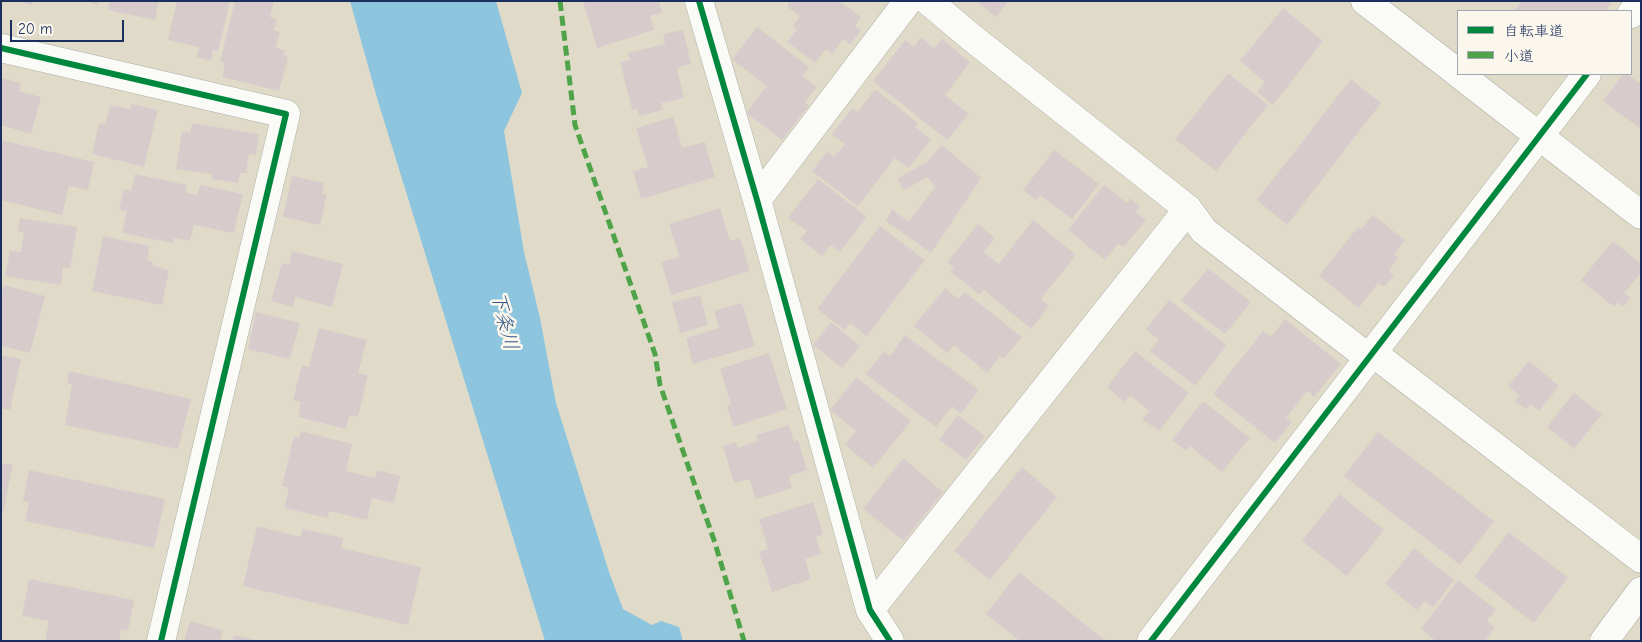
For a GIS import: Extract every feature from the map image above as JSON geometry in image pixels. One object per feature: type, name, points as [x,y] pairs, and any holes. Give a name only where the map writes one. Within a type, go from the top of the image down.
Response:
[{"type":"street","points":[[699,1],[757,200],[870,610],[890,641]]},
{"type":"street","points":[[757,200],[908,1]]},
{"type":"street","points":[[928,1],[979,44],[1188,209],[1204,231],[1641,559]]},
{"type":"street","points":[[1365,1],[1457,71]]},
{"type":"street","points":[[1632,13],[1640,1]]},
{"type":"street","points":[[1,48],[286,114],[161,641]]},
{"type":"street","points":[[1462,75],[1641,215]]},
{"type":"street","points":[[1151,641],[1586,75]]},
{"type":"street","points":[[870,610],[1188,209]]},
{"type":"street","points":[[1604,641],[1641,591]]},
{"type":"water","name":"下条川","points":[[350,1],[496,1],[522,93],[504,131],[524,252],[540,318],[556,403],[609,572],[623,609],[652,625],[661,621],[679,627],[683,641],[545,641],[377,98]]},
{"type":"building","points":[[17,1],[33,1],[32,5]]},
{"type":"building","points":[[87,1],[99,1],[98,5]]},
{"type":"building","points":[[110,1],[159,1],[155,20],[108,10]]},
{"type":"building","points":[[177,1],[230,1],[218,51],[213,50],[211,61],[196,57],[199,47],[168,40]]},
{"type":"building","points":[[235,1],[274,1],[270,17],[277,19],[274,30],[280,32],[276,48],[285,50],[284,55],[288,57],[279,91],[222,77],[225,63],[220,62]]},
{"type":"building","points":[[583,1],[659,1],[662,13],[650,16],[654,30],[597,48]]},
{"type":"building","points":[[787,1],[839,1],[861,17],[855,26],[861,30],[850,45],[843,39],[832,54],[826,49],[815,63],[787,42],[797,29],[793,26],[800,16],[787,7],[789,3]]},
{"type":"building","points":[[976,1],[1009,1],[996,17]]},
{"type":"building","points":[[1522,1],[1613,1],[1607,10],[1515,10]]},
{"type":"building","points":[[1283,8],[1323,41],[1273,105],[1257,92],[1265,82],[1240,61]]},
{"type":"building","points":[[757,27],[809,67],[802,76],[817,87],[805,102],[809,105],[782,140],[746,113],[767,86],[732,59]]},
{"type":"building","points":[[683,30],[691,64],[677,68],[684,98],[661,103],[663,110],[639,116],[637,108],[632,110],[620,62],[630,60],[628,53],[665,44],[663,34]]},
{"type":"building","points":[[921,37],[934,48],[942,39],[970,62],[945,95],[969,114],[947,140],[873,81],[905,40],[914,47]]},
{"type":"building","points":[[1228,73],[1268,105],[1216,171],[1175,139]]},
{"type":"building","points":[[1622,75],[1628,75],[1641,84],[1641,129],[1603,101]]},
{"type":"building","points":[[1,78],[21,83],[19,91],[41,97],[31,134],[1,125]]},
{"type":"building","points":[[1351,79],[1381,103],[1287,225],[1257,200]]},
{"type":"building","points":[[875,89],[918,123],[915,127],[931,139],[909,168],[895,158],[858,206],[812,171],[827,151],[834,157],[845,144],[832,134],[852,108],[858,112]]},
{"type":"building","points":[[131,104],[158,110],[144,167],[92,154],[99,123],[105,124],[110,105],[130,109]]},
{"type":"building","points":[[673,117],[682,148],[705,142],[715,177],[641,199],[633,171],[648,167],[636,128]]},
{"type":"building","points":[[192,123],[259,134],[256,155],[249,154],[246,173],[240,173],[238,183],[211,179],[212,174],[176,169],[182,132],[190,133]]},
{"type":"building","points":[[1,140],[94,162],[88,190],[69,186],[62,215],[1,200]]},
{"type":"building","points":[[942,145],[981,178],[931,253],[886,221],[892,209],[909,222],[935,187],[928,177],[904,190],[897,179],[928,161]]},
{"type":"building","points":[[1054,150],[1099,184],[1072,219],[1040,195],[1036,200],[1023,190]]},
{"type":"building","points":[[135,174],[187,185],[185,192],[197,195],[200,185],[243,194],[234,233],[194,225],[190,241],[174,238],[173,243],[122,233],[127,211],[119,210],[124,189],[131,191]]},
{"type":"building","points":[[292,176],[324,183],[322,194],[327,194],[320,225],[283,217]]},
{"type":"building","points":[[818,179],[867,217],[840,252],[831,245],[822,256],[800,239],[807,231],[788,218]]},
{"type":"building","points":[[1104,185],[1127,203],[1130,198],[1140,207],[1136,212],[1146,220],[1124,247],[1118,244],[1105,260],[1068,230]]},
{"type":"building","points":[[720,208],[730,241],[740,238],[750,271],[671,295],[661,262],[679,257],[669,224]]},
{"type":"building","points":[[1373,215],[1405,240],[1394,254],[1398,258],[1389,270],[1394,275],[1384,287],[1378,283],[1359,308],[1319,276],[1358,227],[1361,229]]},
{"type":"building","points":[[20,218],[77,227],[70,269],[63,267],[61,285],[5,276],[10,251],[21,252],[24,232],[18,231]]},
{"type":"building","points":[[1033,220],[1076,255],[1041,299],[1049,306],[1031,329],[984,290],[980,295],[951,272],[954,268],[947,262],[978,224],[995,238],[984,252],[999,264]]},
{"type":"building","points":[[880,226],[925,260],[867,336],[850,323],[845,330],[817,309]]},
{"type":"building","points":[[103,236],[150,246],[147,260],[153,262],[153,266],[169,270],[162,305],[92,291]]},
{"type":"building","points":[[1613,241],[1641,264],[1641,273],[1624,293],[1630,298],[1623,307],[1618,302],[1614,307],[1581,280]]},
{"type":"building","points":[[292,251],[343,264],[332,307],[295,297],[293,307],[271,301],[282,263],[289,265]]},
{"type":"building","points":[[1208,268],[1251,302],[1225,334],[1181,301]]},
{"type":"building","points":[[4,285],[45,296],[30,353],[1,346],[1,294]]},
{"type":"building","points":[[945,288],[958,299],[965,292],[1022,337],[1004,359],[1000,356],[987,373],[954,345],[947,353],[914,326]]},
{"type":"building","points":[[700,295],[708,325],[680,333],[672,302]]},
{"type":"building","points":[[1169,300],[1227,345],[1195,386],[1150,351],[1159,340],[1146,329]]},
{"type":"building","points":[[742,303],[755,346],[693,364],[686,338],[719,328],[714,311]]},
{"type":"building","points":[[256,312],[300,323],[290,359],[248,349]]},
{"type":"building","points":[[1285,319],[1341,364],[1314,397],[1307,391],[1286,418],[1292,422],[1275,443],[1213,394],[1263,331],[1271,337]]},
{"type":"building","points":[[831,322],[860,346],[842,368],[813,345]]},
{"type":"building","points":[[319,328],[367,340],[358,373],[368,375],[358,417],[349,415],[346,429],[298,417],[301,402],[293,400],[302,365],[309,367]]},
{"type":"building","points":[[905,335],[979,390],[961,414],[952,406],[936,427],[866,374],[884,351],[890,356]]},
{"type":"building","points":[[1135,351],[1189,393],[1159,431],[1142,419],[1149,411],[1130,395],[1124,402],[1107,387]]},
{"type":"building","points":[[769,353],[787,409],[733,427],[727,406],[731,404],[720,369]]},
{"type":"building","points":[[1,355],[21,359],[10,410],[1,408]]},
{"type":"building","points":[[1529,361],[1559,386],[1539,411],[1531,404],[1526,409],[1515,401],[1519,395],[1508,386]]},
{"type":"building","points":[[69,371],[191,399],[178,449],[65,425],[72,384],[67,383]]},
{"type":"building","points":[[856,377],[911,421],[873,468],[845,445],[856,431],[830,410]]},
{"type":"building","points":[[1574,393],[1602,414],[1574,449],[1547,427]]},
{"type":"building","points":[[1203,401],[1250,438],[1222,472],[1190,446],[1186,451],[1172,440]]},
{"type":"building","points":[[958,415],[985,436],[966,460],[939,440]]},
{"type":"building","points":[[789,425],[794,442],[798,440],[807,470],[789,476],[792,488],[756,499],[749,479],[734,483],[723,446],[736,442],[738,448],[758,441],[756,435]]},
{"type":"building","points":[[301,431],[352,444],[346,471],[375,478],[377,470],[400,476],[394,503],[372,498],[367,520],[329,511],[328,518],[284,508],[289,488],[282,486],[294,436],[299,438]]},
{"type":"building","points":[[1378,432],[1494,521],[1460,565],[1344,476]]},
{"type":"building","points":[[903,458],[943,492],[904,541],[863,509]]},
{"type":"building","points":[[1,463],[13,465],[2,517],[1,516]]},
{"type":"building","points":[[1022,467],[1057,497],[990,580],[954,551]]},
{"type":"building","points":[[29,470],[165,499],[154,548],[25,521],[29,502],[23,501]]},
{"type":"building","points":[[1339,494],[1384,530],[1347,576],[1302,541]]},
{"type":"building","points":[[813,502],[823,534],[816,537],[821,554],[805,559],[811,579],[772,592],[759,552],[768,549],[759,519]]},
{"type":"building","points":[[257,526],[301,537],[302,529],[343,538],[341,548],[421,567],[408,625],[243,586]]},
{"type":"building","points":[[1509,532],[1568,578],[1534,623],[1474,577]]},
{"type":"building","points":[[1414,548],[1454,580],[1433,607],[1424,601],[1417,610],[1385,584]]},
{"type":"building","points":[[1019,572],[1106,641],[1020,641],[986,614]]},
{"type":"building","points":[[29,579],[134,600],[128,631],[121,629],[119,641],[45,641],[49,621],[22,616]]},
{"type":"building","points":[[1458,580],[1496,610],[1487,621],[1495,628],[1485,641],[1436,641],[1421,629]]},
{"type":"building","points":[[190,621],[223,630],[220,641],[184,641]]},
{"type":"building","points":[[234,635],[256,640],[256,641],[232,641]]},
{"type":"marked path","points":[[560,1],[575,125],[655,354],[660,385],[715,543],[744,641]]},
{"type":"cycle path","points":[[699,1],[757,200],[870,610],[890,641]]},
{"type":"cycle path","points":[[1,48],[286,114],[161,641]]},
{"type":"cycle path","points":[[1151,641],[1586,75]]}]
